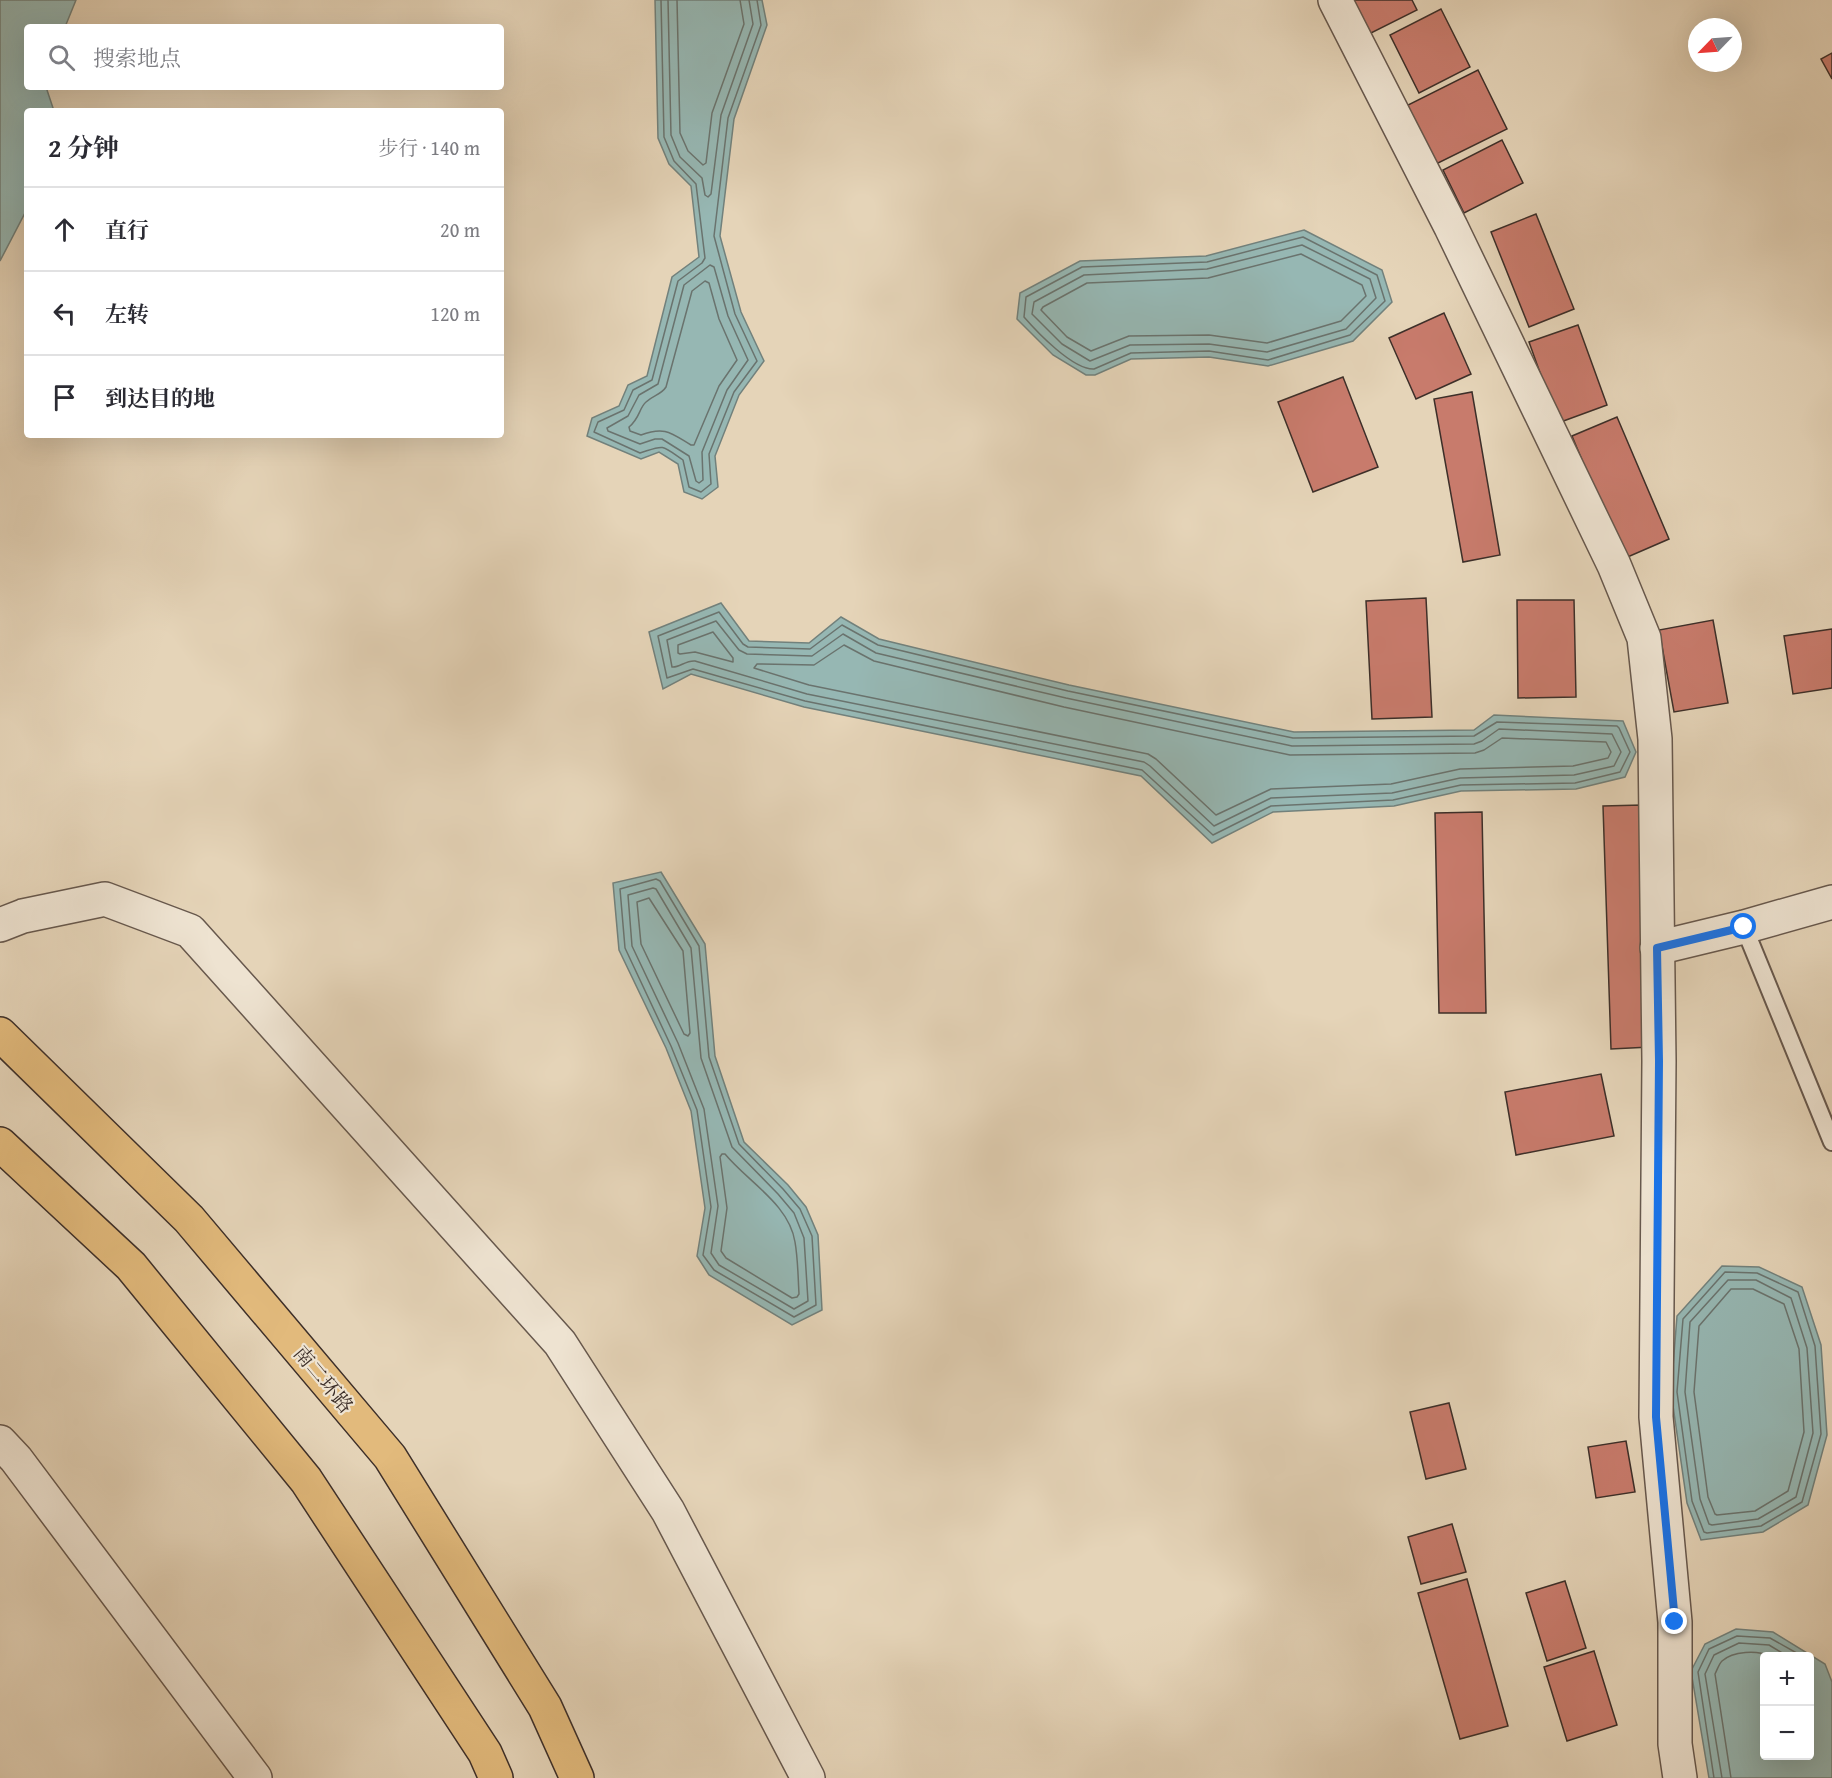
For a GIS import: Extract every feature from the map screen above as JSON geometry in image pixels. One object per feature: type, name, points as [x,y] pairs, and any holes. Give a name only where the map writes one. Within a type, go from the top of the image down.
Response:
[{"type":"main road","name":"南二环路","points":[[0,1034],[189,1219],[390,1457],[545,1707],[577,1778]]},
{"type":"main road","points":[[0,1144],[131,1266],[306,1480],[491,1766]]},
{"type":"street","points":[[1335,0],[1451,226],[1614,564],[1644,638],[1655,739],[1659,1061],[1656,1417],[1675,1622],[1675,1744],[1680,1778]]},
{"type":"street","points":[[0,925],[23,916],[105,898],[190,931],[560,1343],[668,1511],[808,1778]]},
{"type":"street","points":[[1657,948],[1744,927],[1832,902]]},
{"type":"street","points":[[0,1442],[16,1459],[255,1778]]},
{"type":"lane","points":[[1744,927],[1832,1142]]},
{"type":"water","points":[[0,0],[76,0],[66,24],[24,24],[24,90],[47,90],[53,108],[24,108],[24,215],[0,261]]},
{"type":"water","points":[[655,0],[762,0],[767,25],[734,119],[720,236],[741,312],[764,361],[739,395],[715,456],[718,487],[702,499],[684,492],[678,464],[659,452],[641,459],[587,436],[592,418],[619,406],[628,385],[647,376],[672,277],[699,257],[691,186],[669,164],[658,138]]},
{"type":"water","points":[[1304,230],[1382,270],[1392,302],[1353,341],[1268,366],[1209,357],[1131,359],[1095,375],[1086,375],[1053,355],[1017,319],[1020,293],[1080,261],[1206,256]]},
{"type":"water","points":[[721,603],[749,641],[809,643],[841,617],[879,639],[1069,685],[1294,732],[1474,730],[1494,715],[1623,721],[1636,752],[1625,777],[1576,789],[1461,791],[1394,806],[1273,812],[1212,843],[1141,776],[804,707],[691,674],[663,689],[649,632]]},
{"type":"water","points":[[661,872],[705,944],[715,1056],[744,1142],[788,1185],[806,1207],[818,1235],[822,1310],[792,1325],[709,1275],[697,1256],[705,1208],[691,1111],[666,1048],[619,950],[613,883]]},
{"type":"water","points":[[1722,1266],[1759,1267],[1802,1287],[1821,1345],[1827,1435],[1808,1505],[1763,1532],[1701,1540],[1687,1503],[1671,1392],[1677,1316]]},
{"type":"water","points":[[1736,1629],[1773,1632],[1806,1652],[1760,1652],[1760,1760],[1814,1760],[1814,1657],[1825,1664],[1832,1682],[1832,1778],[1709,1778],[1691,1671],[1705,1644]]},
{"type":"building","points":[[1352,0],[1412,0],[1417,10],[1369,34]]},
{"type":"building","points":[[1441,9],[1470,67],[1419,93],[1390,35]]},
{"type":"building","points":[[1832,53],[1832,79],[1821,59]]},
{"type":"building","points":[[1478,70],[1507,129],[1434,165],[1404,107]]},
{"type":"building","points":[[1502,140],[1523,183],[1464,213],[1443,170]]},
{"type":"building","points":[[1536,214],[1574,309],[1529,327],[1491,232]]},
{"type":"building","points":[[1444,313],[1471,374],[1416,399],[1389,338]]},
{"type":"building","points":[[1578,325],[1607,405],[1558,423],[1529,342]]},
{"type":"building","points":[[1343,377],[1378,467],[1313,492],[1278,402]]},
{"type":"building","points":[[1472,392],[1500,555],[1463,562],[1434,399]]},
{"type":"building","points":[[1617,417],[1669,539],[1623,559],[1572,436]]},
{"type":"building","points":[[1426,598],[1432,717],[1372,719],[1366,601]]},
{"type":"building","points":[[1517,600],[1574,600],[1576,697],[1518,698]]},
{"type":"building","points":[[1713,620],[1728,703],[1674,712],[1659,630]]},
{"type":"building","points":[[1832,629],[1832,688],[1793,694],[1784,636]]},
{"type":"building","points":[[1642,805],[1650,1047],[1611,1049],[1603,806]]},
{"type":"building","points":[[1482,812],[1486,1013],[1439,1013],[1435,813]]},
{"type":"building","points":[[1601,1074],[1614,1136],[1516,1155],[1505,1092]]},
{"type":"building","points":[[1449,1403],[1466,1469],[1426,1479],[1410,1412]]},
{"type":"building","points":[[1626,1441],[1635,1492],[1596,1498],[1588,1447]]},
{"type":"building","points":[[1452,1524],[1466,1572],[1421,1584],[1408,1537]]},
{"type":"building","points":[[1467,1579],[1508,1726],[1460,1739],[1418,1593]]},
{"type":"building","points":[[1565,1581],[1586,1648],[1547,1661],[1526,1593]]},
{"type":"building","points":[[1594,1651],[1617,1725],[1567,1741],[1544,1667]]},
{"type":"route","points":[[1675,1622],[1656,1417],[1659,1061],[1657,948],[1744,927]]}]
